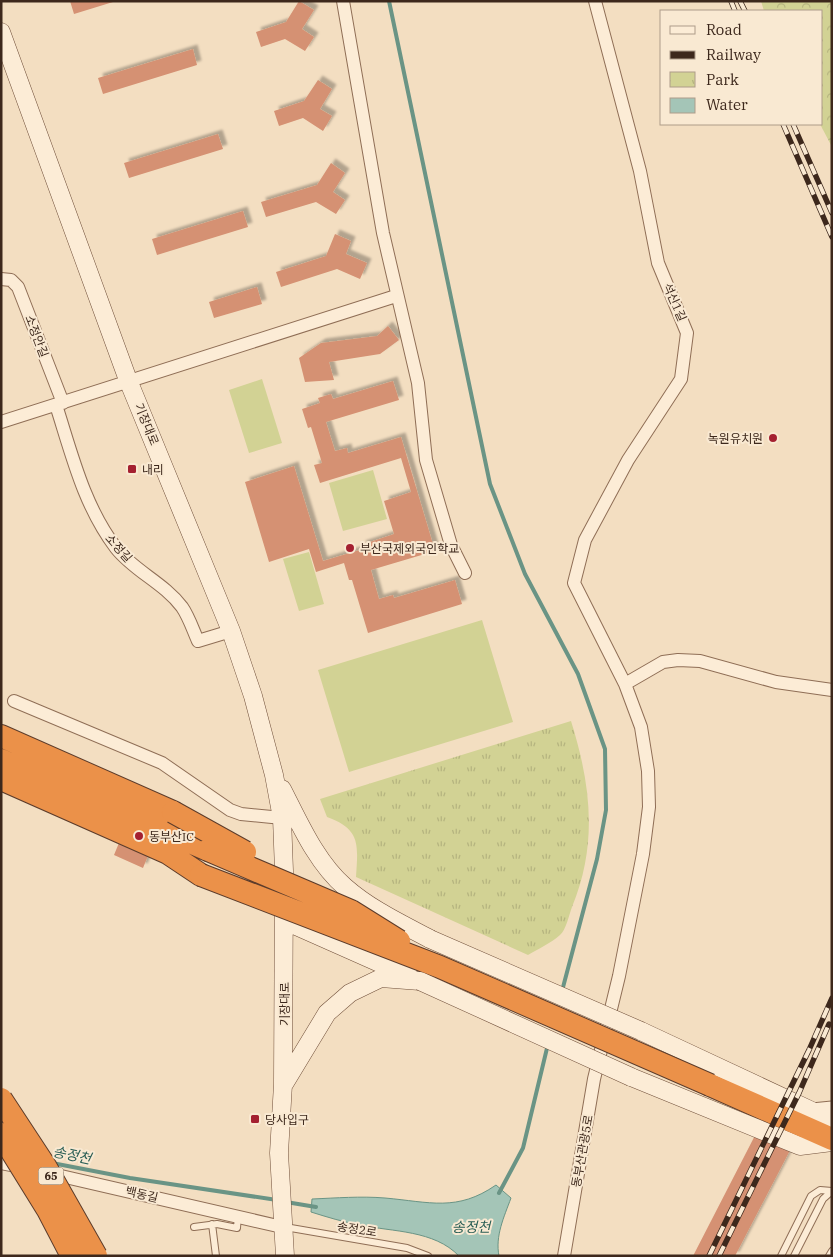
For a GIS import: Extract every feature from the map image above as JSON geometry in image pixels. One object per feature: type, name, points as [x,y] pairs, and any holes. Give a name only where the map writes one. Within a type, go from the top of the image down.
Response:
[{"type":"highway","points":[[1,736],[173,812],[351,911],[440,967]]},
{"type":"highway","points":[[1,760],[351,911]]},
{"type":"highway","points":[[1,779],[168,853],[200,875]]},
{"type":"highway","points":[[1,795],[164,867],[200,875],[440,967],[832,1141]]},
{"type":"highway","name":"65","points":[[1,1099],[45,1166],[96,1256]]},
{"type":"highway","name":"65","points":[[1,1134],[48,1210],[72,1256]]},
{"type":"main road","name":"기장대로","points":[[1,32],[128,380],[231,631],[253,696],[274,775],[282,818],[284,871],[283,1084],[278,1153],[285,1256]]},
{"type":"main road","points":[[274,775],[322,861],[343,886],[374,909],[430,939]]},
{"type":"main road","points":[[284,871],[430,939],[641,1031],[812,1111],[822,1119],[832,1134]]},
{"type":"main road","points":[[285,921],[631,1077],[800,1146],[832,1141]]},
{"type":"main road","points":[[283,1084],[327,1013],[350,993],[381,978],[420,981]]},
{"type":"street","points":[[343,1],[383,233],[396,296],[418,383],[426,460],[451,546],[465,574]]},
{"type":"street","name":"석산1길","points":[[574,583],[585,540],[628,460],[681,379],[687,333],[658,263],[640,171],[595,1]]},
{"type":"street","name":"소정안길","points":[[1,279],[11,280],[18,287],[59,404]]},
{"type":"street","points":[[1,422],[396,296]]},
{"type":"street","name":"소정길","points":[[59,404],[85,496],[95,517],[118,550],[177,601],[188,618],[198,641],[231,631]]},
{"type":"street","name":"동부산관광5로","points":[[564,1256],[594,1079],[643,854],[649,807],[648,770],[640,727],[625,684],[574,583]]},
{"type":"street","points":[[625,684],[663,662],[678,660],[700,661],[776,682],[832,690]]},
{"type":"street","points":[[14,701],[162,763],[230,810],[241,814],[282,818]]},
{"type":"street","points":[[812,1111],[832,1109]]},
{"type":"street","name":"백동길","points":[[1,1163],[238,1216],[282,1224]]},
{"type":"lane","points":[[781,1256],[811,1196],[820,1190],[832,1191]]},
{"type":"lane","points":[[794,1256],[823,1199],[832,1191]]},
{"type":"lane","points":[[194,1227],[212,1224],[237,1228],[238,1216]]},
{"type":"lane","points":[[212,1224],[216,1256]]},
{"type":"lane","name":"송정2로","points":[[282,1224],[407,1248],[428,1256]]},
{"type":"lane","points":[[829,1256],[832,1251]]},
{"type":"green space","points":[[761,1],[832,1],[832,147],[821,125],[823,125],[823,10],[764,10]]},
{"type":"green space","points":[[262,379],[282,443],[249,453],[229,390]]},
{"type":"green space","points":[[373,470],[387,519],[343,531],[329,483]]},
{"type":"green space","points":[[309,552],[324,604],[299,611],[283,559]]},
{"type":"green space","points":[[482,620],[513,722],[349,772],[318,670]]},
{"type":"green space","points":[[571,721],[587,791],[588,837],[586,860],[580,884],[566,926],[556,938],[528,955],[356,877],[357,847],[352,833],[346,827],[327,817],[320,799]]},
{"type":"water","name":"송정천","points":[[496,1185],[511,1198],[499,1234],[499,1256],[459,1256],[449,1247],[438,1241],[412,1233],[354,1224],[311,1212],[312,1199],[376,1197],[443,1203],[469,1199]]},
{"type":"building","points":[[70,1],[113,1],[113,2],[74,14]]},
{"type":"building","points":[[299,1],[314,10],[302,29],[314,37],[305,51],[285,39],[261,47],[256,32],[286,22]]},
{"type":"building","points":[[193,49],[197,65],[103,94],[98,78]]},
{"type":"building","points":[[318,80],[332,89],[320,109],[332,116],[323,131],[303,118],[279,126],[274,111],[304,101]]},
{"type":"building","points":[[218,134],[223,149],[129,178],[124,163]]},
{"type":"building","points":[[331,163],[345,173],[333,192],[345,200],[336,214],[316,202],[266,217],[261,202],[317,185]]},
{"type":"building","points":[[243,211],[248,227],[157,255],[152,239]]},
{"type":"building","points":[[335,234],[351,241],[346,254],[367,263],[360,279],[337,269],[281,287],[276,272],[326,256]]},
{"type":"building","points":[[257,287],[262,304],[214,318],[209,302]]},
{"type":"building","points":[[388,326],[399,340],[380,354],[329,362],[334,380],[305,382],[299,358],[321,343],[377,336]]},
{"type":"building","points":[[393,381],[399,400],[326,422],[335,451],[347,448],[348,453],[401,437],[435,551],[371,570],[379,599],[393,595],[394,598],[455,580],[462,604],[368,633],[352,580],[349,580],[344,563],[316,572],[309,549],[269,562],[245,482],[294,466],[323,561],[363,549],[361,545],[394,534],[384,501],[411,492],[401,458],[320,483],[314,465],[322,463],[311,427],[308,428],[302,409],[320,403],[318,398],[331,394],[333,399]]},
{"type":"building","name":"동부산IC","points":[[135,804],[164,816],[143,868],[114,855]]},
{"type":"building","points":[[765,1116],[799,1133],[735,1256],[693,1256]]},
{"type":"waterway","points":[[389,1],[490,484],[525,574],[578,674],[605,749],[606,810],[597,859],[562,991]]},
{"type":"waterway","points":[[499,1193],[523,1148],[548,1044]]},
{"type":"waterway","name":"송정천","points":[[52,1163],[130,1178],[277,1200]]},
{"type":"waterway","name":"송정천","points":[[286,1202],[316,1207]]},
{"type":"railway","points":[[731,1],[735,10]]},
{"type":"railway","points":[[740,1],[744,10]]},
{"type":"railway","points":[[783,125],[832,237]]},
{"type":"railway","points":[[793,125],[832,213]]},
{"type":"railway","points":[[709,1256],[809,1050],[832,998]]},
{"type":"railway","points":[[719,1256],[799,1093],[829,1024]]},
{"type":"place","name":"녹원유치원","points":[[773,438]]},
{"type":"place","name":"내리","points":[[132,469]]},
{"type":"place","name":"부산국제외국인학교","points":[[350,548]]},
{"type":"place","name":"동부산IC","points":[[139,836]]},
{"type":"place","name":"당사입구","points":[[255,1119]]}]
